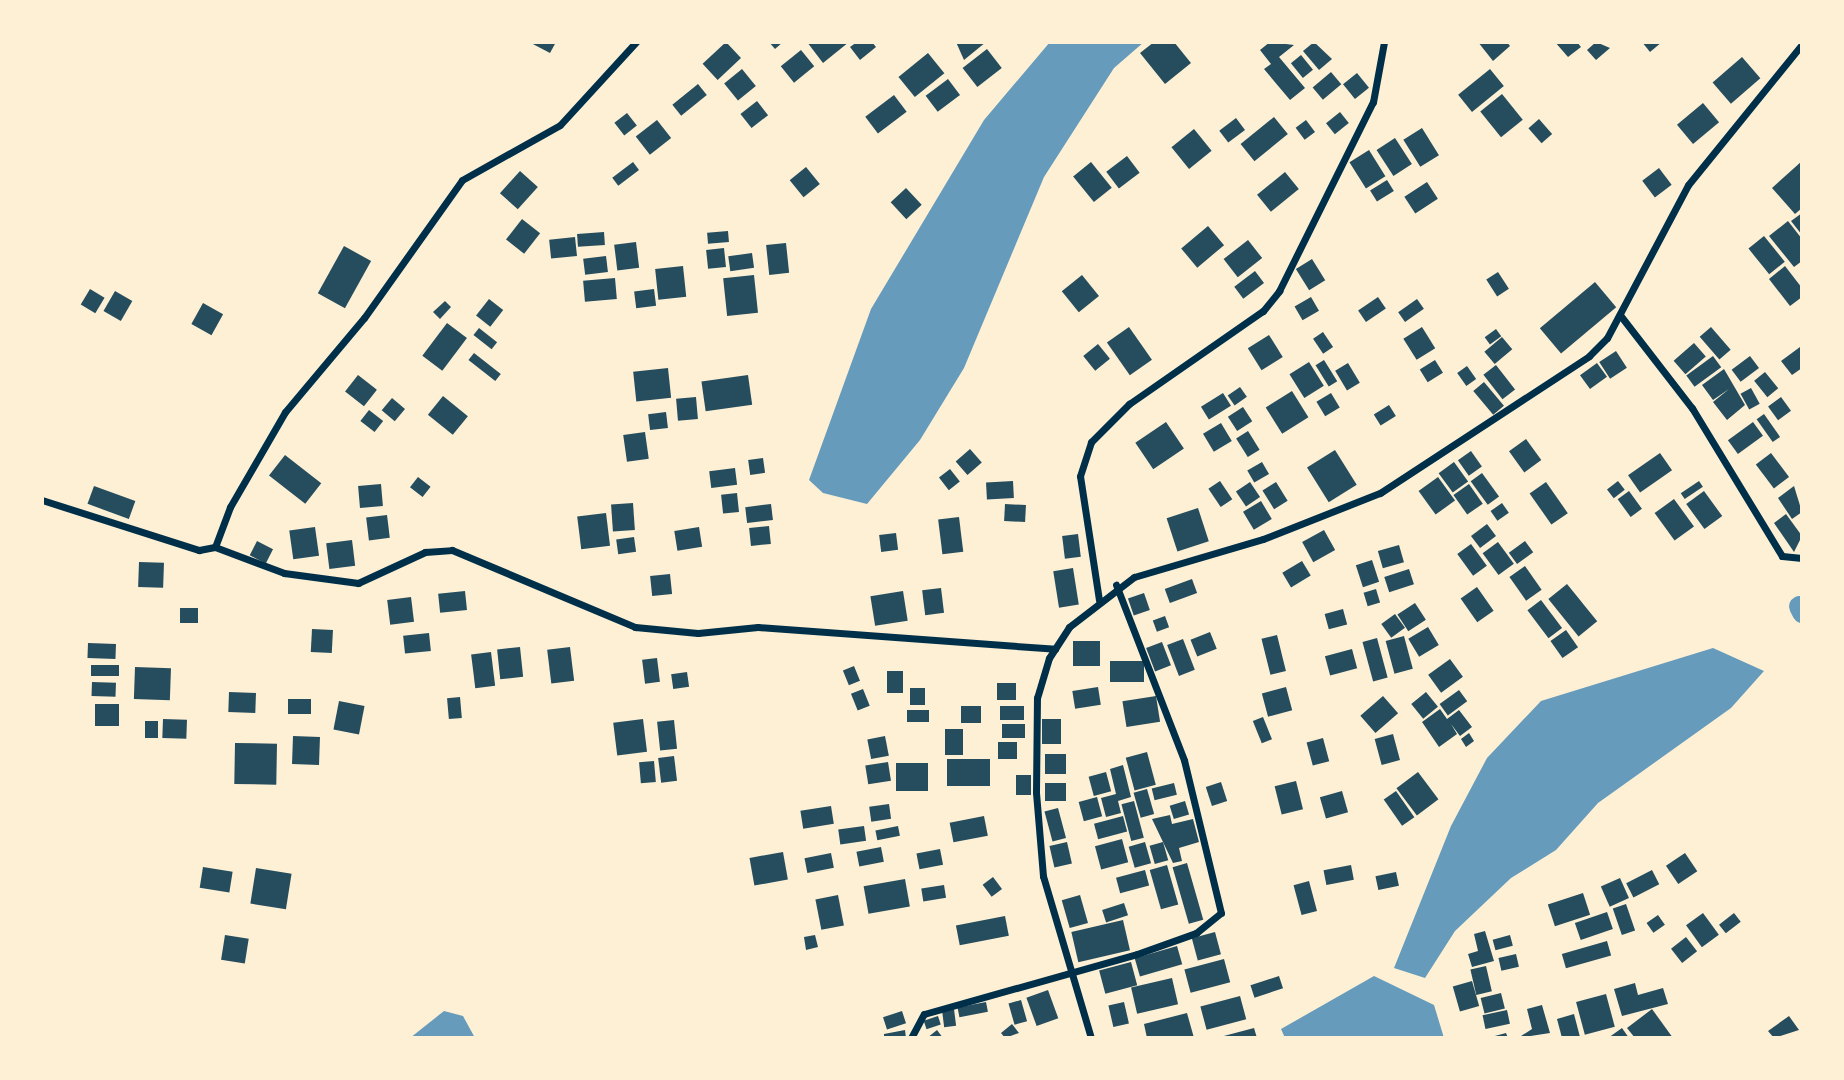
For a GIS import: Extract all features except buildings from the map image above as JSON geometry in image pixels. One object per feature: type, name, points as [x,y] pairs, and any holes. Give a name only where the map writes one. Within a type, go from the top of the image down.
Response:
[{"type":"street","points":[[215,547],[230,507],[285,412],[364,318],[461,180],[559,125],[636,42]]},
{"type":"street","points":[[1099,600],[1080,476],[1091,442],[1129,404],[1263,311],[1279,291],[1373,102],[1384,42]]},
{"type":"street","points":[[1091,1038],[1074,972],[1043,876],[1036,792],[1037,698],[1055,649],[1099,600],[1116,586],[1263,539],[1380,493],[1561,378],[1608,338],[1688,185],[1802,44]]},
{"type":"street","points":[[1620,315],[1698,418],[1782,556],[1802,558]]},
{"type":"street","points":[[42,500],[199,550],[215,547],[284,573],[358,583],[425,552],[452,550],[635,627],[698,632],[758,627],[1055,649]]},
{"type":"street","points":[[911,1038],[924,1014],[1074,972],[1196,933],[1221,912],[1184,760],[1116,586]]},
{"type":"water","points":[[1050,42],[1144,42],[1114,68],[1044,177],[964,368],[920,440],[867,504],[823,493],[809,480],[871,309],[984,120]]},
{"type":"water","points":[[1713,648],[1764,671],[1731,708],[1598,803],[1556,850],[1511,878],[1455,931],[1425,978],[1394,968],[1451,826],[1487,758],[1541,701]]},
{"type":"water","points":[[1374,976],[1434,1005],[1444,1038],[1285,1038],[1281,1029]]},
{"type":"water","points":[[444,1011],[463,1016],[475,1038],[410,1038]]},
{"type":"waterway","points":[[1799,606],[1802,612]]}]
